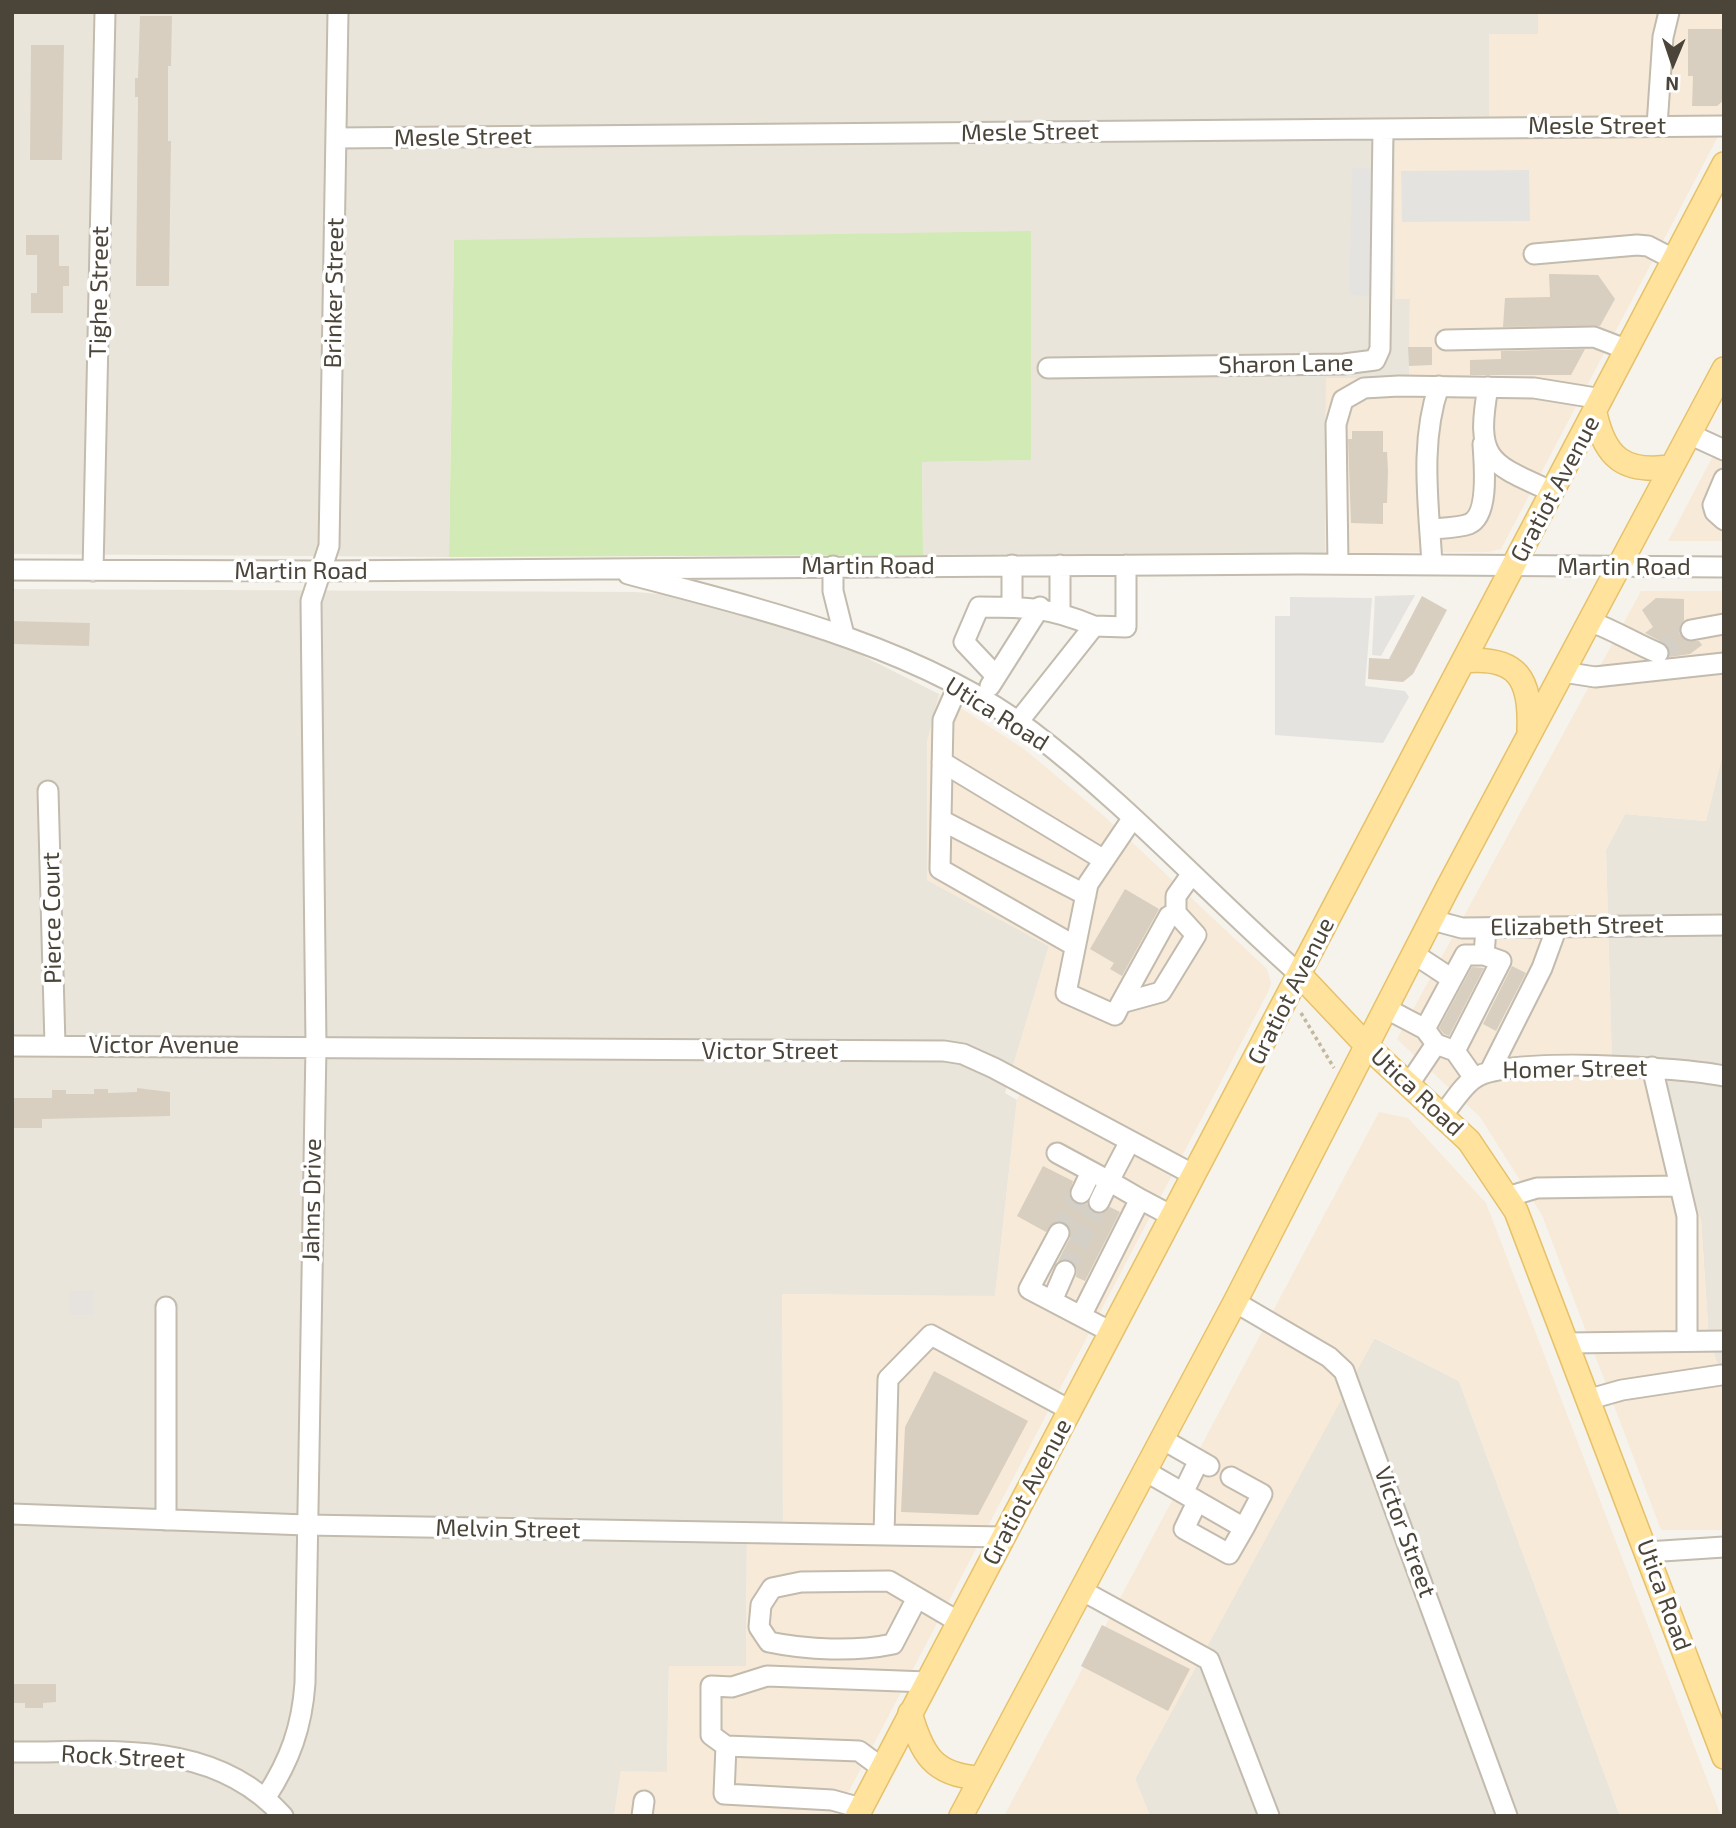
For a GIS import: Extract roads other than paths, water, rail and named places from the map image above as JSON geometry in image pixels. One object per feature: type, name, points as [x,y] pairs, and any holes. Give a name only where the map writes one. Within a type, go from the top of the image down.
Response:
[{"type":"main road","name":"Gratiot Avenue","points":[[859,1812],[1724,164]]},
{"type":"main road","points":[[961,1816],[1235,1302],[1670,467],[1689,434],[1718,394],[1724,369]]},
{"type":"main road","points":[[1598,406],[1605,444],[1625,463],[1638,469],[1670,467]]},
{"type":"main road","points":[[1464,661],[1502,661],[1513,668],[1527,692],[1528,737]]},
{"type":"main road","name":"Utica Road","points":[[1299,974],[1368,1047],[1469,1141],[1516,1211],[1590,1399],[1724,1756]]},
{"type":"main road","points":[[911,1713],[918,1739],[935,1765],[962,1777],[979,1779]]},
{"type":"street","name":"Tighe Street","points":[[93,571],[105,12]]},
{"type":"street","name":"Brinker Street","points":[[320,571],[329,546],[338,12]]},
{"type":"street","points":[[1657,126],[1663,37],[1669,12]]},
{"type":"street","name":"Mesle Street","points":[[336,138],[1724,126]]},
{"type":"street","name":"Sharon Lane","points":[[1048,368],[1344,364],[1375,360],[1380,349],[1381,332],[1383,129]]},
{"type":"street","points":[[1534,254],[1637,244],[1648,246],[1675,260]]},
{"type":"street","points":[[1446,340],[1594,337],[1628,350]]},
{"type":"street","points":[[1432,565],[1427,442],[1430,410],[1439,386]]},
{"type":"street","points":[[1430,529],[1472,523],[1479,515],[1483,499],[1483,414],[1488,387]]},
{"type":"street","points":[[1338,564],[1336,425],[1343,400],[1364,388],[1534,388],[1598,406]]},
{"type":"street","points":[[1689,434],[1724,450]]},
{"type":"street","points":[[1483,444],[1502,469],[1553,492]]},
{"type":"street","points":[[1724,480],[1713,505],[1715,512],[1724,520]]},
{"type":"street","name":"Martin Road","points":[[12,570],[320,571],[1338,564],[1724,567]]},
{"type":"street","points":[[1012,565],[1012,607]]},
{"type":"street","points":[[1060,565],[1060,611]]},
{"type":"street","points":[[996,676],[964,642],[979,607],[1040,607],[1060,611],[1094,626],[1126,627],[1126,565]]},
{"type":"street","points":[[833,566],[833,591],[844,635]]},
{"type":"street","name":"Utica Road","points":[[604,568],[844,635],[982,699],[1018,722],[1092,781],[1299,974]]},
{"type":"street","name":"Jahns Drive","points":[[267,1797],[288,1760],[303,1715],[316,1046],[311,601],[320,571]]},
{"type":"street","points":[[982,699],[1040,607]]},
{"type":"street","points":[[1589,621],[1619,631],[1632,642],[1658,653]]},
{"type":"street","points":[[1691,630],[1724,624]]},
{"type":"street","points":[[1018,722],[1094,626]]},
{"type":"street","points":[[1563,672],[1595,677],[1658,673],[1724,663]]},
{"type":"street","points":[[958,686],[943,720],[940,869],[1075,946]]},
{"type":"street","points":[[942,762],[1104,860]]},
{"type":"street","name":"Pierce Court","points":[[48,791],[55,1045]]},
{"type":"street","points":[[1132,819],[1088,884],[1066,993],[1115,1015],[1169,916],[1176,913]]},
{"type":"street","points":[[941,820],[1086,895]]},
{"type":"street","points":[[1121,1003],[1161,992],[1196,935],[1176,913],[1176,895],[1191,875]]},
{"type":"street","name":"Elizabeth Street","points":[[1432,920],[1462,928],[1724,925]]},
{"type":"street","points":[[1387,1009],[1455,1051],[1482,1075],[1542,968],[1557,927]]},
{"type":"street","points":[[1485,955],[1486,928]]},
{"type":"street","points":[[1414,954],[1452,979]]},
{"type":"street","points":[[1409,1083],[1452,979],[1465,955],[1485,955],[1501,961],[1455,1051]]},
{"type":"street","name":"Victor Avenue","points":[[12,1046],[316,1046]]},
{"type":"street","name":"Victor Street","points":[[316,1046],[944,1051],[963,1054],[994,1068],[1194,1175]]},
{"type":"street","name":"Homer Street","points":[[1443,1114],[1482,1075],[1518,1067],[1652,1067],[1724,1076]]},
{"type":"street","points":[[1652,1067],[1680,1186],[1689,1241],[1687,1340]]},
{"type":"street","points":[[1099,1202],[1130,1141]]},
{"type":"street","points":[[1057,1153],[1172,1216]]},
{"type":"street","points":[[1080,1193],[1091,1172]]},
{"type":"street","points":[[1507,1197],[1537,1188],[1680,1186]]},
{"type":"street","points":[[1081,1316],[1140,1199]]},
{"type":"street","points":[[1059,1233],[1029,1289],[1111,1332]]},
{"type":"street","points":[[1052,1301],[1065,1271]]},
{"type":"street","name":"Victor Street","points":[[1235,1302],[1329,1357],[1345,1371],[1507,1816]]},
{"type":"street","points":[[166,1307],[166,1520]]},
{"type":"street","points":[[884,1535],[888,1379],[932,1335],[1070,1410]]},
{"type":"street","points":[[1568,1343],[1716,1341],[1722,1379],[1622,1390],[1590,1399]]},
{"type":"street","points":[[1162,1438],[1204,1463],[1190,1497],[1184,1529],[1229,1554],[1262,1494],[1231,1477]]},
{"type":"street","points":[[1145,1471],[1244,1528]]},
{"type":"street","name":"Melvin Street","points":[[12,1514],[306,1525],[1004,1536]]},
{"type":"street","points":[[1647,1552],[1724,1547]]},
{"type":"street","points":[[917,1598],[893,1644],[876,1647],[791,1647],[769,1642],[759,1627],[761,1605],[772,1588],[801,1582],[889,1581],[959,1622]]},
{"type":"street","points":[[1081,1590],[1209,1660],[1269,1816]]},
{"type":"street","points":[[882,1768],[859,1751],[726,1746],[710,1735],[711,1686],[732,1687],[767,1676],[927,1682]]},
{"type":"street","points":[[726,1746],[724,1794],[832,1800],[859,1812]]},
{"type":"street","name":"Rock Street","points":[[12,1752],[153,1754],[186,1758],[212,1765],[267,1797]]},
{"type":"street","points":[[267,1797],[283,1816]]},
{"type":"tunnel","points":[[1658,653],[1691,630]]},
{"type":"tunnel","points":[[1059,1233],[1081,1193]]},
{"type":"tunnel","points":[[1065,1271],[1099,1202]]}]
